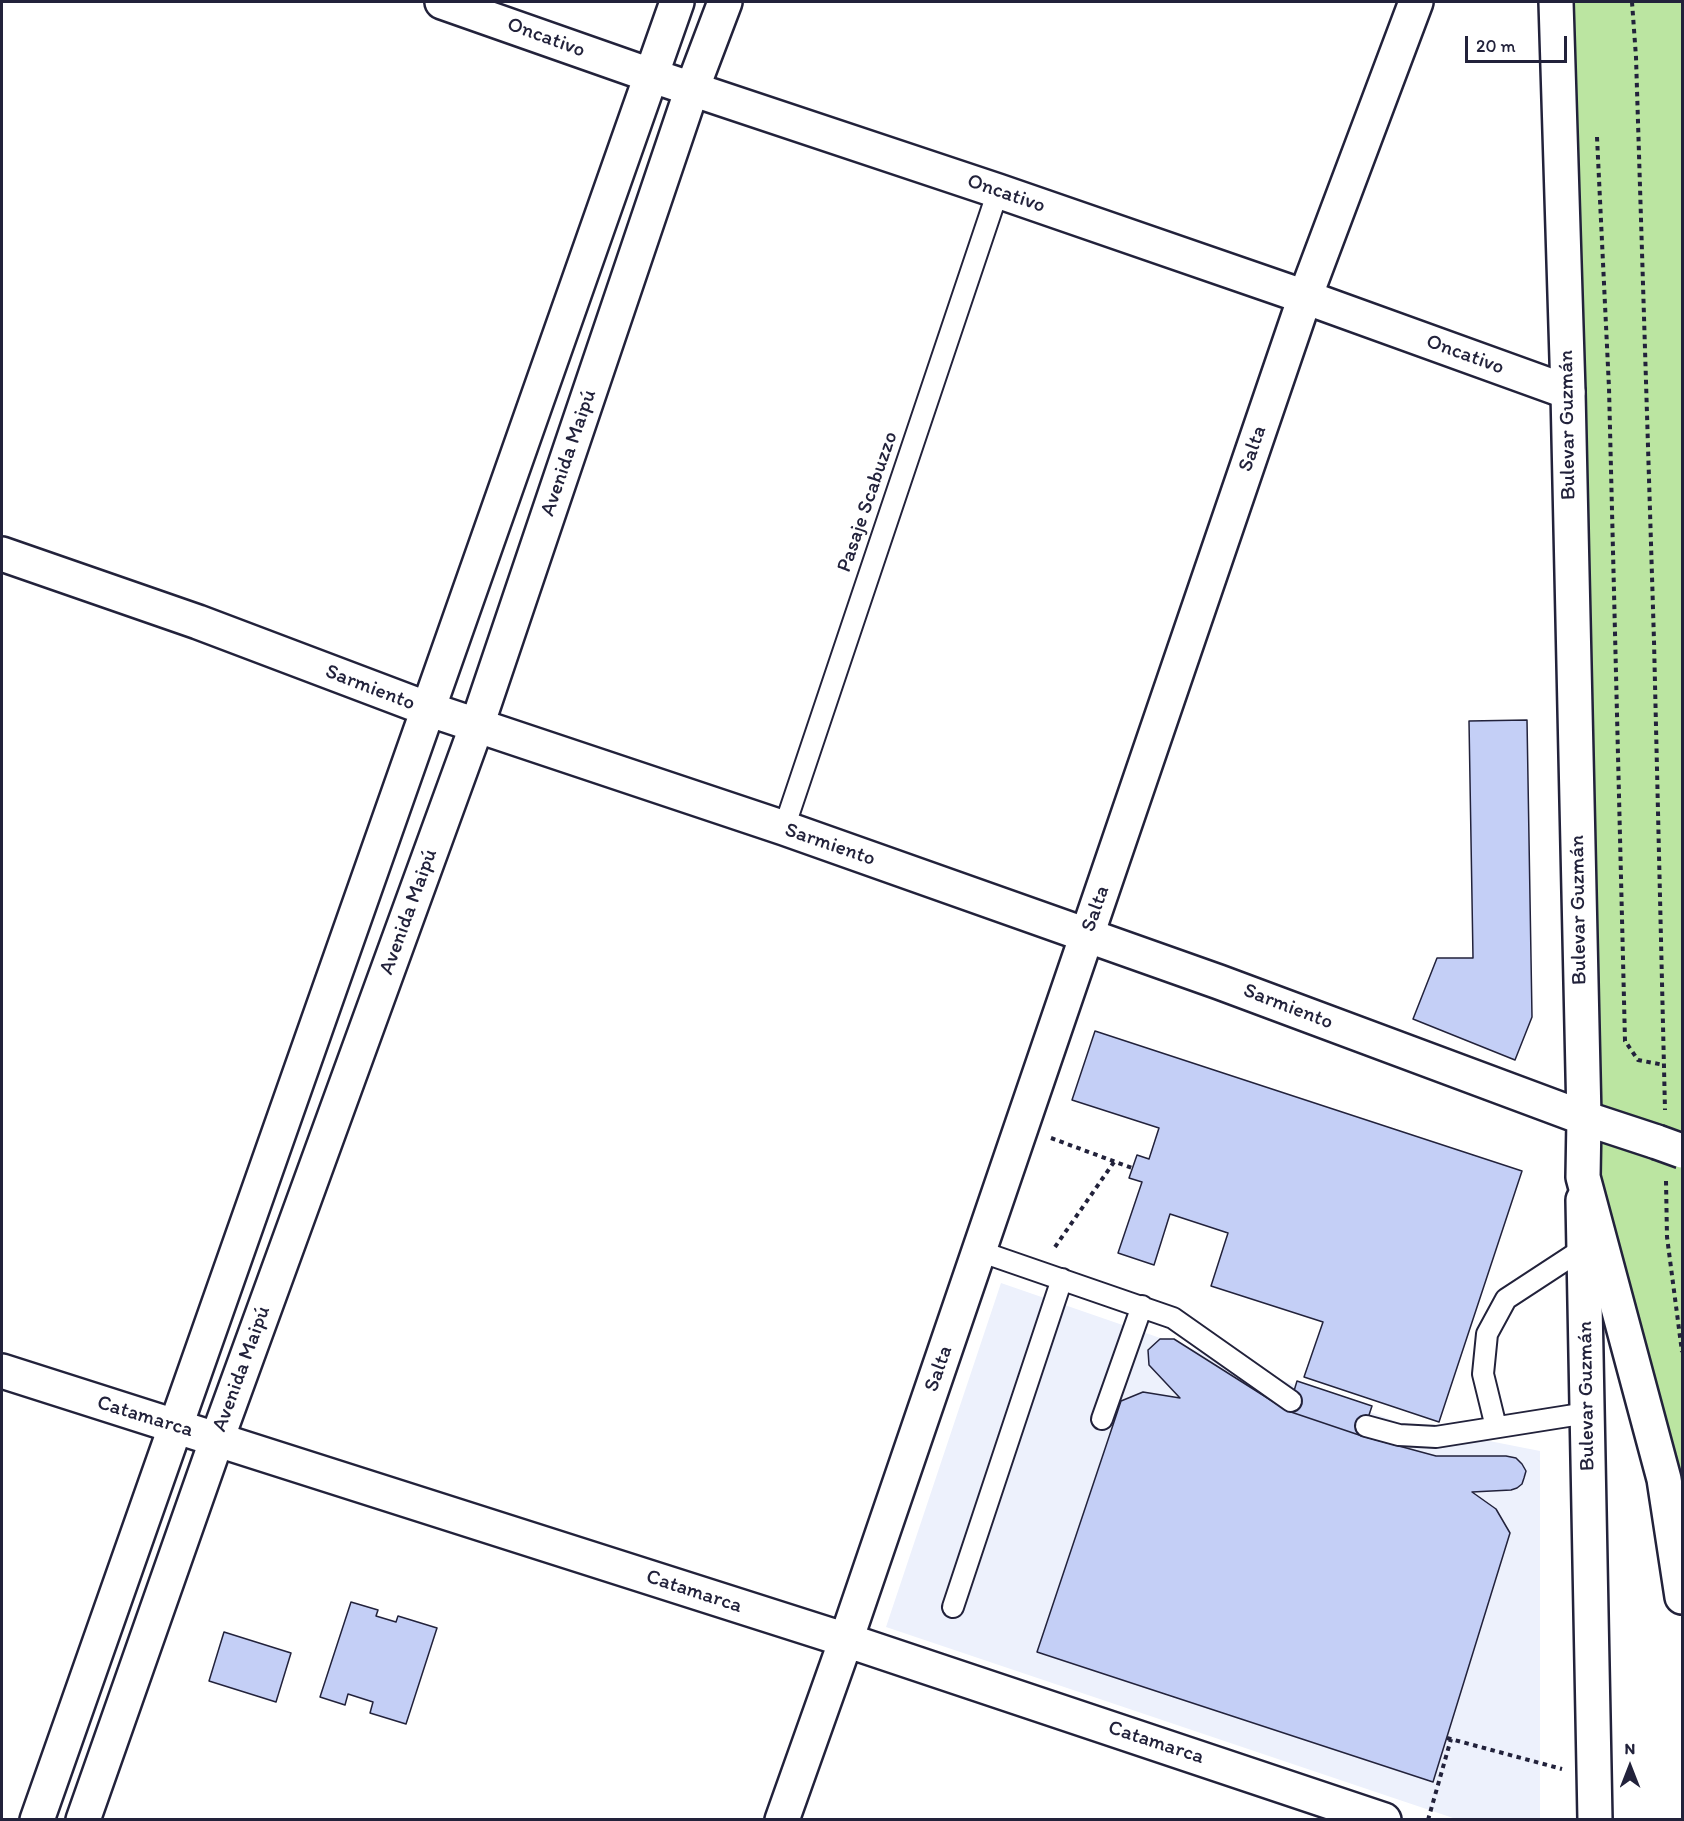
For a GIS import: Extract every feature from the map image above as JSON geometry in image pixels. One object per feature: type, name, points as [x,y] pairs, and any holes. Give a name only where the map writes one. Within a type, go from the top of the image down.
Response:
[{"type":"main road","name":"Oncativo","points":[[442,2],[1305,297],[1568,392]]},
{"type":"main road","name":"Avenida Maipú","points":[[37,1820],[677,2]]},
{"type":"main road","name":"Avenida Maipú","points":[[83,1820],[217,1439],[477,725],[692,89],[725,2]]},
{"type":"main road","name":"Salta","points":[[782,1820],[846,1640],[1305,297],[1416,2]]},
{"type":"main road","name":"Bulevar Guzmán","points":[[1556,2],[1568,392],[1584,1118],[1584,1248],[1595,1820]]},
{"type":"main road","name":"Sarmiento","points":[[2,554],[198,622],[428,710],[784,828],[1087,935],[1584,1118],[1670,1147]]},
{"type":"main road","points":[[1583,1177],[1664,1479],[1683,1597]]},
{"type":"main road","name":"Catamarca","points":[[2,1371],[846,1640],[1384,1820]]},
{"type":"lane","name":"Pasaje Scabuzzo","points":[[784,828],[998,191]]},
{"type":"lane","points":[[1496,1427],[1483,1374],[1487,1334],[1506,1299],[1584,1248]]},
{"type":"lane","points":[[979,1251],[1173,1318],[1291,1401]]},
{"type":"lane","points":[[952,1607],[1062,1279]]},
{"type":"lane","points":[[1102,1419],[1143,1306]]},
{"type":"lane","points":[[1366,1426],[1399,1435],[1436,1437],[1587,1413]]},
{"type":"path","points":[[1632,2],[1636,57],[1654,629],[1665,1111]]},
{"type":"path","points":[[1597,130],[1609,388],[1625,1041],[1638,1060],[1664,1065]]},
{"type":"path","points":[[1022,1127],[1132,1168]]},
{"type":"path","points":[[1038,1271],[1114,1161]]},
{"type":"path","points":[[1666,1179],[1667,1237],[1683,1352]]},
{"type":"path","points":[[1428,1820],[1449,1738],[1594,1778]]},
{"type":"shaded area","points":[[1001,1283],[1403,1424],[1540,1451],[1540,1819],[1456,1819],[886,1627]]},
{"type":"green space","points":[[1556,2],[1682,2],[1682,1597],[1583,1177]]},
{"type":"building","points":[[1527,720],[1532,1017],[1515,1060],[1413,1019],[1437,958],[1473,958],[1469,721]]},
{"type":"building","points":[[1095,1031],[1522,1171],[1439,1422],[1304,1377],[1323,1322],[1211,1286],[1228,1233],[1170,1214],[1154,1265],[1118,1253],[1142,1182],[1129,1178],[1137,1155],[1149,1159],[1159,1128],[1072,1100]]},
{"type":"building","points":[[1160,1339],[1174,1339],[1288,1411],[1362,1436],[1436,1456],[1506,1456],[1516,1458],[1522,1464],[1526,1471],[1522,1484],[1517,1488],[1472,1492],[1496,1509],[1510,1533],[1433,1782],[1037,1652],[1121,1401],[1143,1392],[1180,1398],[1149,1365],[1148,1350]]},
{"type":"building","points":[[1297,1381],[1372,1406],[1362,1436],[1288,1411]]},
{"type":"building","points":[[351,1602],[378,1610],[376,1616],[396,1622],[398,1616],[437,1628],[406,1724],[370,1713],[373,1702],[348,1694],[345,1705],[320,1697]]},
{"type":"building","points":[[224,1632],[291,1653],[276,1702],[209,1681]]}]
